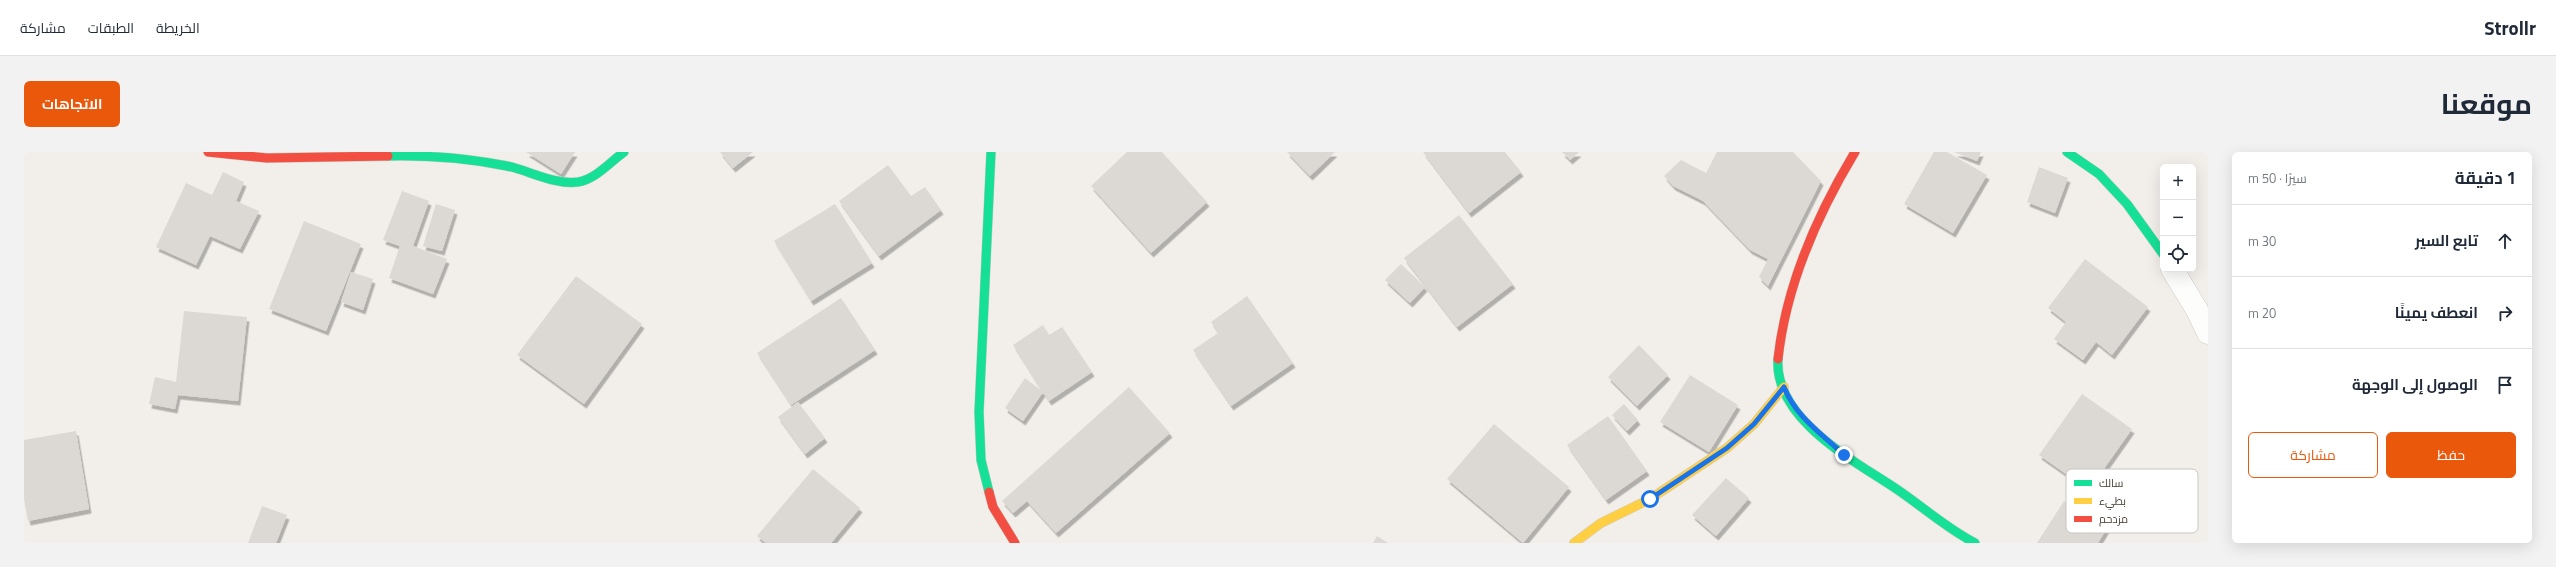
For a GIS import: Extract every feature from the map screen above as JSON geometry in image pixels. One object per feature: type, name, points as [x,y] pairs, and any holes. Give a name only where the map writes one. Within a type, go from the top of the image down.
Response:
[{"type":"street","points":[[208,152],[232,157],[291,160],[377,155],[444,156],[507,166],[568,181],[579,182],[589,178],[624,152]]},
{"type":"street","points":[[991,152],[979,412],[981,460],[993,507],[1015,543]]},
{"type":"street","points":[[1855,152],[1807,244],[1786,315],[1778,362],[1784,387],[1789,400],[1799,414],[1844,455],[1975,543]]},
{"type":"street","points":[[2067,152],[2099,174],[2126,204],[2160,250]]},
{"type":"street","points":[[2174,272],[2197,310],[2208,333]]},
{"type":"street","points":[[1574,543],[1601,523],[1650,499],[1727,448],[1754,424],[1784,387]]},
{"type":"building","points":[[526,152],[575,152],[561,174]]},
{"type":"building","points":[[720,152],[753,152],[733,168]]},
{"type":"building","points":[[1127,152],[1162,152],[1207,202],[1151,253],[1091,186]]},
{"type":"building","points":[[1287,152],[1335,152],[1310,176]]},
{"type":"building","points":[[1423,152],[1505,152],[1521,172],[1469,213]]},
{"type":"building","points":[[1562,152],[1579,152],[1570,160]]},
{"type":"building","points":[[1717,152],[1793,152],[1821,181],[1768,286],[1759,277],[1768,259],[1750,250],[1703,201],[1673,186],[1664,176],[1681,160],[1706,173]]},
{"type":"building","points":[[1934,152],[1947,152],[1987,175],[1953,233],[1904,204]]},
{"type":"building","points":[[1954,152],[1981,152],[1977,161]]},
{"type":"building","points":[[888,165],[911,196],[925,187],[941,210],[879,256],[839,201]]},
{"type":"building","points":[[2039,167],[2068,178],[2055,213],[2027,202]]},
{"type":"building","points":[[223,172],[244,182],[236,201],[259,211],[240,249],[210,236],[196,265],[156,247],[186,183],[212,195]]},
{"type":"building","points":[[402,191],[429,201],[413,246],[447,259],[433,294],[389,278],[400,246],[383,240]]},
{"type":"building","points":[[436,204],[455,210],[442,251],[423,246]]},
{"type":"building","points":[[835,204],[872,263],[811,301],[774,241]]},
{"type":"building","points":[[1459,215],[1513,284],[1457,327],[1404,258]]},
{"type":"building","points":[[304,221],[361,244],[326,331],[269,309]]},
{"type":"building","points":[[2085,259],[2148,307],[2112,355],[2096,342],[2083,360],[2054,339],[2066,322],[2048,308]]},
{"type":"building","points":[[1401,264],[1425,287],[1410,303],[1385,280]]},
{"type":"building","points":[[351,272],[373,279],[363,310],[341,302]]},
{"type":"building","points":[[576,276],[642,324],[584,404],[517,355]]},
{"type":"building","points":[[1247,296],[1293,363],[1231,406],[1193,350],[1218,333],[1211,322]]},
{"type":"building","points":[[841,298],[875,350],[791,405],[757,353]]},
{"type":"building","points":[[184,311],[247,317],[238,401],[178,395],[175,409],[149,404],[155,377],[176,382]]},
{"type":"building","points":[[1043,325],[1049,335],[1062,327],[1092,372],[1049,401],[1043,392],[1023,421],[1005,408],[1025,378],[1042,391],[1013,345]]},
{"type":"building","points":[[1639,345],[1668,375],[1637,406],[1608,377]]},
{"type":"building","points":[[1690,375],[1738,405],[1709,452],[1660,422]]},
{"type":"building","points":[[1129,387],[1170,433],[1056,533],[1027,501],[1013,513],[1002,501]]},
{"type":"building","points":[[2082,394],[2132,429],[2104,469],[2066,469],[2066,474],[2039,455]]},
{"type":"building","points":[[798,402],[825,438],[805,454],[778,417]]},
{"type":"building","points":[[1624,404],[1638,420],[1627,431],[1612,415]]},
{"type":"building","points":[[1608,416],[1647,471],[1606,500],[1567,445]]},
{"type":"building","points":[[1494,424],[1569,487],[1523,543],[1447,479]]},
{"type":"building","points":[[76,431],[89,509],[28,521],[24,499],[24,440]]},
{"type":"building","points":[[813,469],[860,508],[831,543],[766,543],[757,536]]},
{"type":"building","points":[[1726,478],[1749,498],[1716,536],[1692,515]]},
{"type":"building","points":[[2064,501],[2066,502],[2066,533],[2104,533],[2098,543],[2037,543]]},
{"type":"building","points":[[262,506],[287,515],[276,543],[248,543]]},
{"type":"building","points":[[1377,536],[1388,543],[1373,543]]},
{"type":"traffic: fast","points":[[388,156],[463,159],[516,168],[551,180],[578,182],[597,174],[624,152]]},
{"type":"traffic: fast","points":[[989,492],[981,460],[979,412],[991,152]]},
{"type":"traffic: fast","points":[[2067,152],[2099,174],[2127,204],[2160,250]]},
{"type":"traffic: fast","points":[[1778,359],[1780,381],[1789,401],[1802,419],[1819,436],[1838,451],[1895,488],[1944,524],[1975,543]]},
{"type":"traffic: slow","points":[[1574,543],[1601,523],[1650,499],[1727,448],[1754,424],[1784,387]]},
{"type":"traffic: jam","points":[[208,152],[267,158],[388,156]]},
{"type":"traffic: jam","points":[[1778,359],[1788,304],[1805,251],[1828,201],[1855,152]]},
{"type":"traffic: jam","points":[[989,492],[993,507],[1015,543]]},
{"type":"route","points":[[1650,499],[1727,448],[1754,424],[1784,387],[1789,400],[1799,414],[1844,455]]}]
